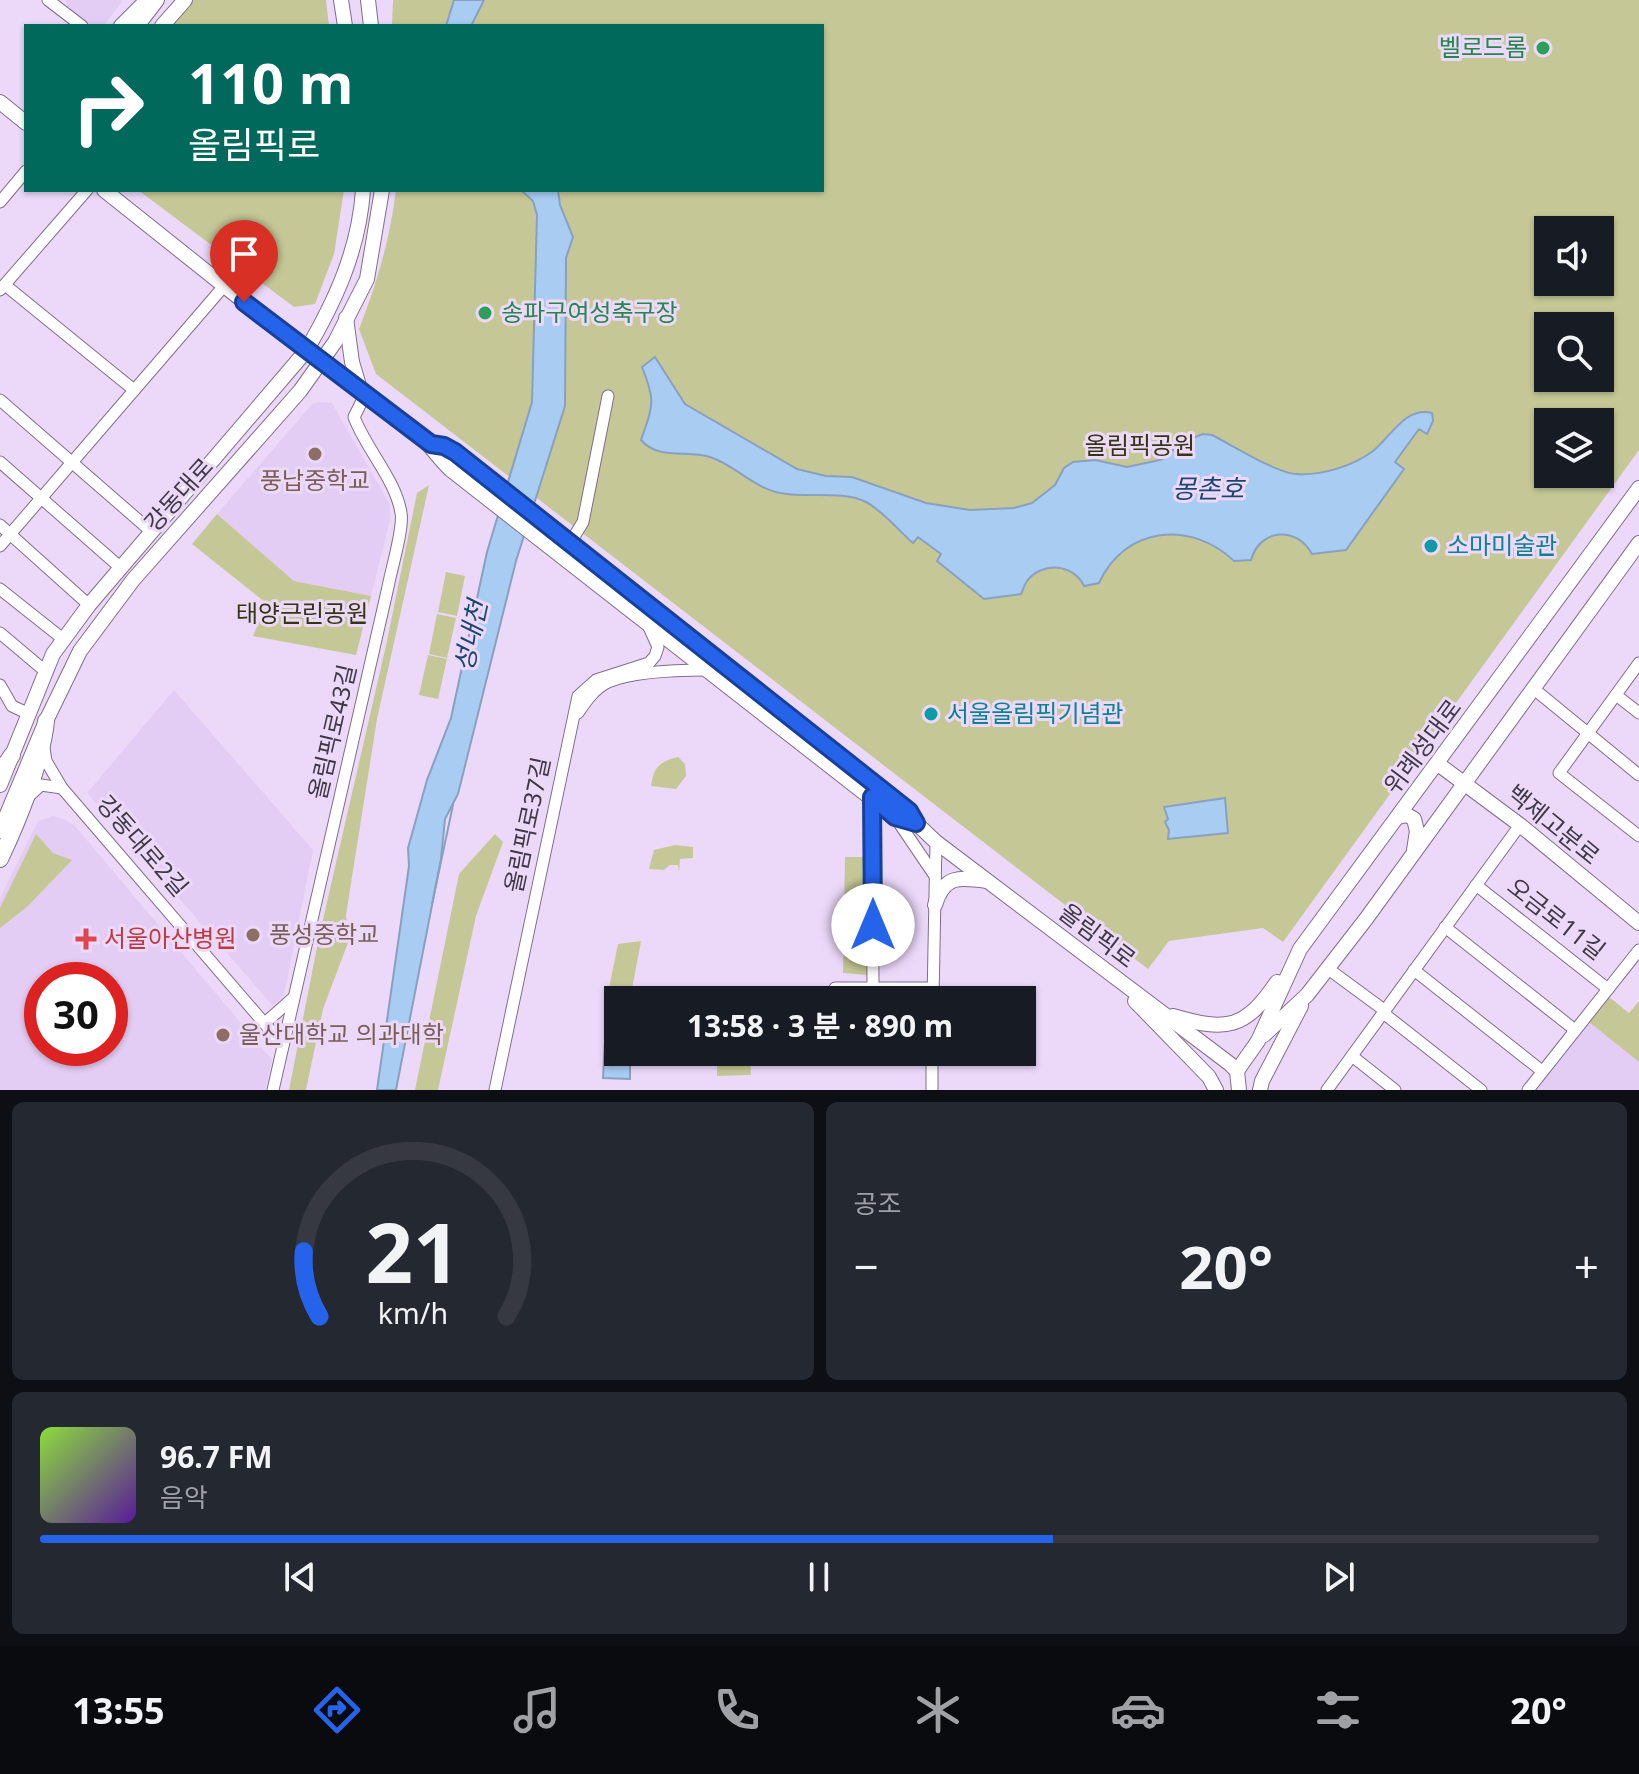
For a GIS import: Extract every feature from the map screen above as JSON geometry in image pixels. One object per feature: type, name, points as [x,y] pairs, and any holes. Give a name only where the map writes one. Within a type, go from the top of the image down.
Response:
[{"type":"highway","points":[[0,859],[43,743],[46,721]]},
{"type":"highway","points":[[0,773],[12,755]]},
{"type":"main road","points":[[123,24],[147,0]]},
{"type":"main road","points":[[139,24],[157,0]]},
{"type":"main road","points":[[164,24],[185,0]]},
{"type":"main road","points":[[341,0],[345,24]]},
{"type":"main road","points":[[368,0],[371,24]]},
{"type":"main road","points":[[0,102],[24,119]]},
{"type":"main road","name":"올림픽로","points":[[106,192],[306,351],[431,444],[455,452],[879,786],[909,811],[916,823],[936,842],[1237,1071]]},
{"type":"main road","name":"강동대로","points":[[0,785],[45,671],[63,639],[306,351],[330,309],[351,258],[363,192]]},
{"type":"main road","name":"강동대로","points":[[0,831],[46,721],[80,651],[133,580],[300,391],[322,361],[367,279],[382,192]]},
{"type":"main road","points":[[346,318],[352,362],[363,391]]},
{"type":"main road","name":"올림픽로","points":[[431,444],[436,457],[451,470],[649,626],[895,817],[916,823]]},
{"type":"main road","name":"위례성대로","points":[[1237,1071],[1258,1041],[1300,949],[1639,488]]},
{"type":"main road","name":"위례성대로","points":[[1258,1041],[1307,995],[1413,855],[1639,543]]},
{"type":"main road","name":"백제고분로","points":[[1438,764],[1520,825],[1639,923]]},
{"type":"main road","points":[[1398,817],[1407,815],[1414,819],[1417,831],[1413,855]]},
{"type":"main road","points":[[935,905],[940,888],[952,880],[988,881]]},
{"type":"main road","points":[[1165,1014],[1210,1026],[1224,1025],[1251,1015],[1300,949]]},
{"type":"main road","points":[[1107,972],[1173,1037],[1209,1077],[1216,1090]]},
{"type":"main road","points":[[1260,1090],[1307,995]]},
{"type":"main road","points":[[1237,1071],[1239,1090]]},
{"type":"street","points":[[53,2],[80,24]]},
{"type":"street","points":[[0,202],[24,173]]},
{"type":"street","points":[[85,192],[2,288],[134,390]]},
{"type":"street","points":[[0,546],[224,286]]},
{"type":"street","name":"올림픽로43길","points":[[273,1090],[402,514],[393,489],[354,417],[363,391]]},
{"type":"street","points":[[572,543],[583,522],[608,396]]},
{"type":"street","points":[[0,400],[152,532]]},
{"type":"street","points":[[0,462],[121,568]]},
{"type":"street","points":[[0,525],[89,605]]},
{"type":"street","points":[[0,589],[63,639]]},
{"type":"street","points":[[573,720],[578,696],[596,680],[649,663],[655,656],[658,647],[649,626]]},
{"type":"street","points":[[0,633],[45,671]]},
{"type":"street","points":[[1639,663],[1559,773],[1639,836]]},
{"type":"street","name":"올림픽로37길","points":[[495,1090],[573,720],[588,697],[608,682],[672,670],[708,670]]},
{"type":"street","points":[[0,685],[12,706],[27,713]]},
{"type":"street","points":[[1534,689],[1639,775]]},
{"type":"street","points":[[1616,695],[1639,713]]},
{"type":"street","name":"강동대로2길","points":[[43,743],[46,761],[62,788],[283,1045]]},
{"type":"street","points":[[21,806],[41,785],[62,788]]},
{"type":"street","points":[[872,797],[873,986]]},
{"type":"street","points":[[895,817],[935,876]]},
{"type":"street","points":[[1327,1090],[1520,825]]},
{"type":"street","points":[[933,986],[936,842]]},
{"type":"street","name":"오금로11길","points":[[1476,885],[1608,989]]},
{"type":"street","points":[[1445,927],[1575,1030]]},
{"type":"street","name":"오금로11길","points":[[1528,1090],[1639,950]]},
{"type":"street","points":[[1327,968],[1384,1010],[1387,1016],[1481,1090]]},
{"type":"street","points":[[1414,970],[1542,1071]]},
{"type":"street","points":[[265,1023],[293,997]]},
{"type":"street","points":[[1352,1056],[1395,1090]]},
{"type":"street","points":[[932,1066],[932,1090]]},
{"type":"shaded area","points":[[66,0],[123,1],[105,24],[87,24],[67,8]]},
{"type":"shaded area","name":"풍납중학교","points":[[313,403],[332,403],[390,505],[390,520],[371,596],[294,581],[217,514]]},
{"type":"shaded area","points":[[174,690],[313,850],[284,995],[273,1006],[87,793]]},
{"type":"shaded area","name":"서울아산병원","points":[[53,816],[75,826],[272,1060],[265,1090],[0,1090],[0,898],[38,821]]},
{"type":"shaded area","points":[[1589,1022],[1639,1062],[1639,1090],[1536,1090]]},
{"type":"green space","points":[[193,0],[326,0],[329,24],[172,24]]},
{"type":"green space","name":"올림픽공원","points":[[393,0],[1639,0],[1639,450],[1614,485],[1614,408],[1534,408],[1534,488],[1612,488],[1283,942],[1263,928],[1169,941],[1148,969],[376,374],[359,329],[382,261],[396,192],[824,192],[824,24],[392,24]]},
{"type":"green space","points":[[141,192],[344,192],[334,254],[315,304],[294,307]]},
{"type":"green space","points":[[429,485],[377,719],[346,915],[349,940],[323,1009],[306,1090],[289,1090],[319,937],[387,641],[417,493]]},
{"type":"green space","name":"태양근린공원","points":[[217,514],[294,581],[371,596],[356,655],[253,636],[266,603],[192,544]]},
{"type":"green space","points":[[446,572],[465,576],[457,616],[438,612]]},
{"type":"green space","points":[[437,614],[456,618],[447,658],[429,654]]},
{"type":"green space","points":[[428,655],[447,659],[438,699],[419,695]]},
{"type":"green space","points":[[678,757],[685,764],[686,776],[676,789],[651,786],[658,766]]},
{"type":"green space","points":[[36,834],[53,853],[72,860],[28,906],[0,928],[0,908]]},
{"type":"green space","points":[[495,834],[503,842],[476,916],[438,1090],[415,1090],[459,874]]},
{"type":"green space","points":[[675,845],[693,847],[693,858],[680,859],[679,872],[678,865],[670,865],[664,870],[649,869],[654,850]]},
{"type":"green space","points":[[845,857],[866,857],[868,975],[843,973]]},
{"type":"green space","points":[[641,941],[633,986],[609,986],[618,944]]},
{"type":"green space","points":[[1609,997],[1629,1013],[1639,1001],[1639,1062],[1589,1022]]},
{"type":"green space","points":[[717,1066],[751,1066],[751,1075],[717,1076]]},
{"type":"water","points":[[454,0],[484,0],[472,24],[447,24]]},
{"type":"water","name":"성내천","points":[[523,192],[558,192],[573,237],[566,258],[565,406],[516,561],[458,794],[445,819],[441,859],[396,1090],[377,1090],[409,866],[408,848],[427,780],[451,718],[487,552],[532,402],[537,215],[533,201]]},
{"type":"water","name":"몽촌호","points":[[655,357],[685,404],[797,469],[826,476],[852,477],[926,503],[970,510],[1014,508],[1032,503],[1055,485],[1064,468],[1073,462],[1095,460],[1127,467],[1160,460],[1167,457],[1179,443],[1203,434],[1212,435],[1277,469],[1306,474],[1336,469],[1365,456],[1414,414],[1432,413],[1433,421],[1427,434],[1419,429],[1395,462],[1404,469],[1346,550],[1312,554],[1297,539],[1279,534],[1262,542],[1251,560],[1234,561],[1198,539],[1160,535],[1142,540],[1125,550],[1099,583],[1084,586],[1066,569],[1049,568],[1033,575],[1021,594],[984,599],[937,561],[941,554],[918,537],[913,543],[866,502],[848,497],[776,492],[710,457],[664,452],[648,446],[641,440],[651,396],[642,367]]},
{"type":"water","points":[[1225,798],[1228,833],[1168,839],[1169,830],[1165,822],[1168,819],[1164,807]]},
{"type":"water","points":[[604,1060],[604,1066],[630,1066],[630,1079],[603,1078]]},
{"type":"waterway","name":"성내천","points":[[432,904],[453,805]]},
{"type":"place","name":"벨로드롬","points":[[1543,48]]},
{"type":"place","name":"송파구여성축구장","points":[[485,313]]},
{"type":"place","name":"풍납중학교","points":[[315,454]]},
{"type":"place","name":"소마미술관","points":[[1431,546]]},
{"type":"place","name":"서울올림픽기념관","points":[[931,714]]},
{"type":"place","name":"풍성중학교","points":[[253,935]]},
{"type":"place","name":"서울아산병원","points":[[86,939]]},
{"type":"place","name":"울산대학교 의과대학","points":[[223,1035]]},
{"type":"route","points":[[244,302],[431,444],[455,452],[909,811],[916,823],[895,817],[872,797],[873,925]]}]
